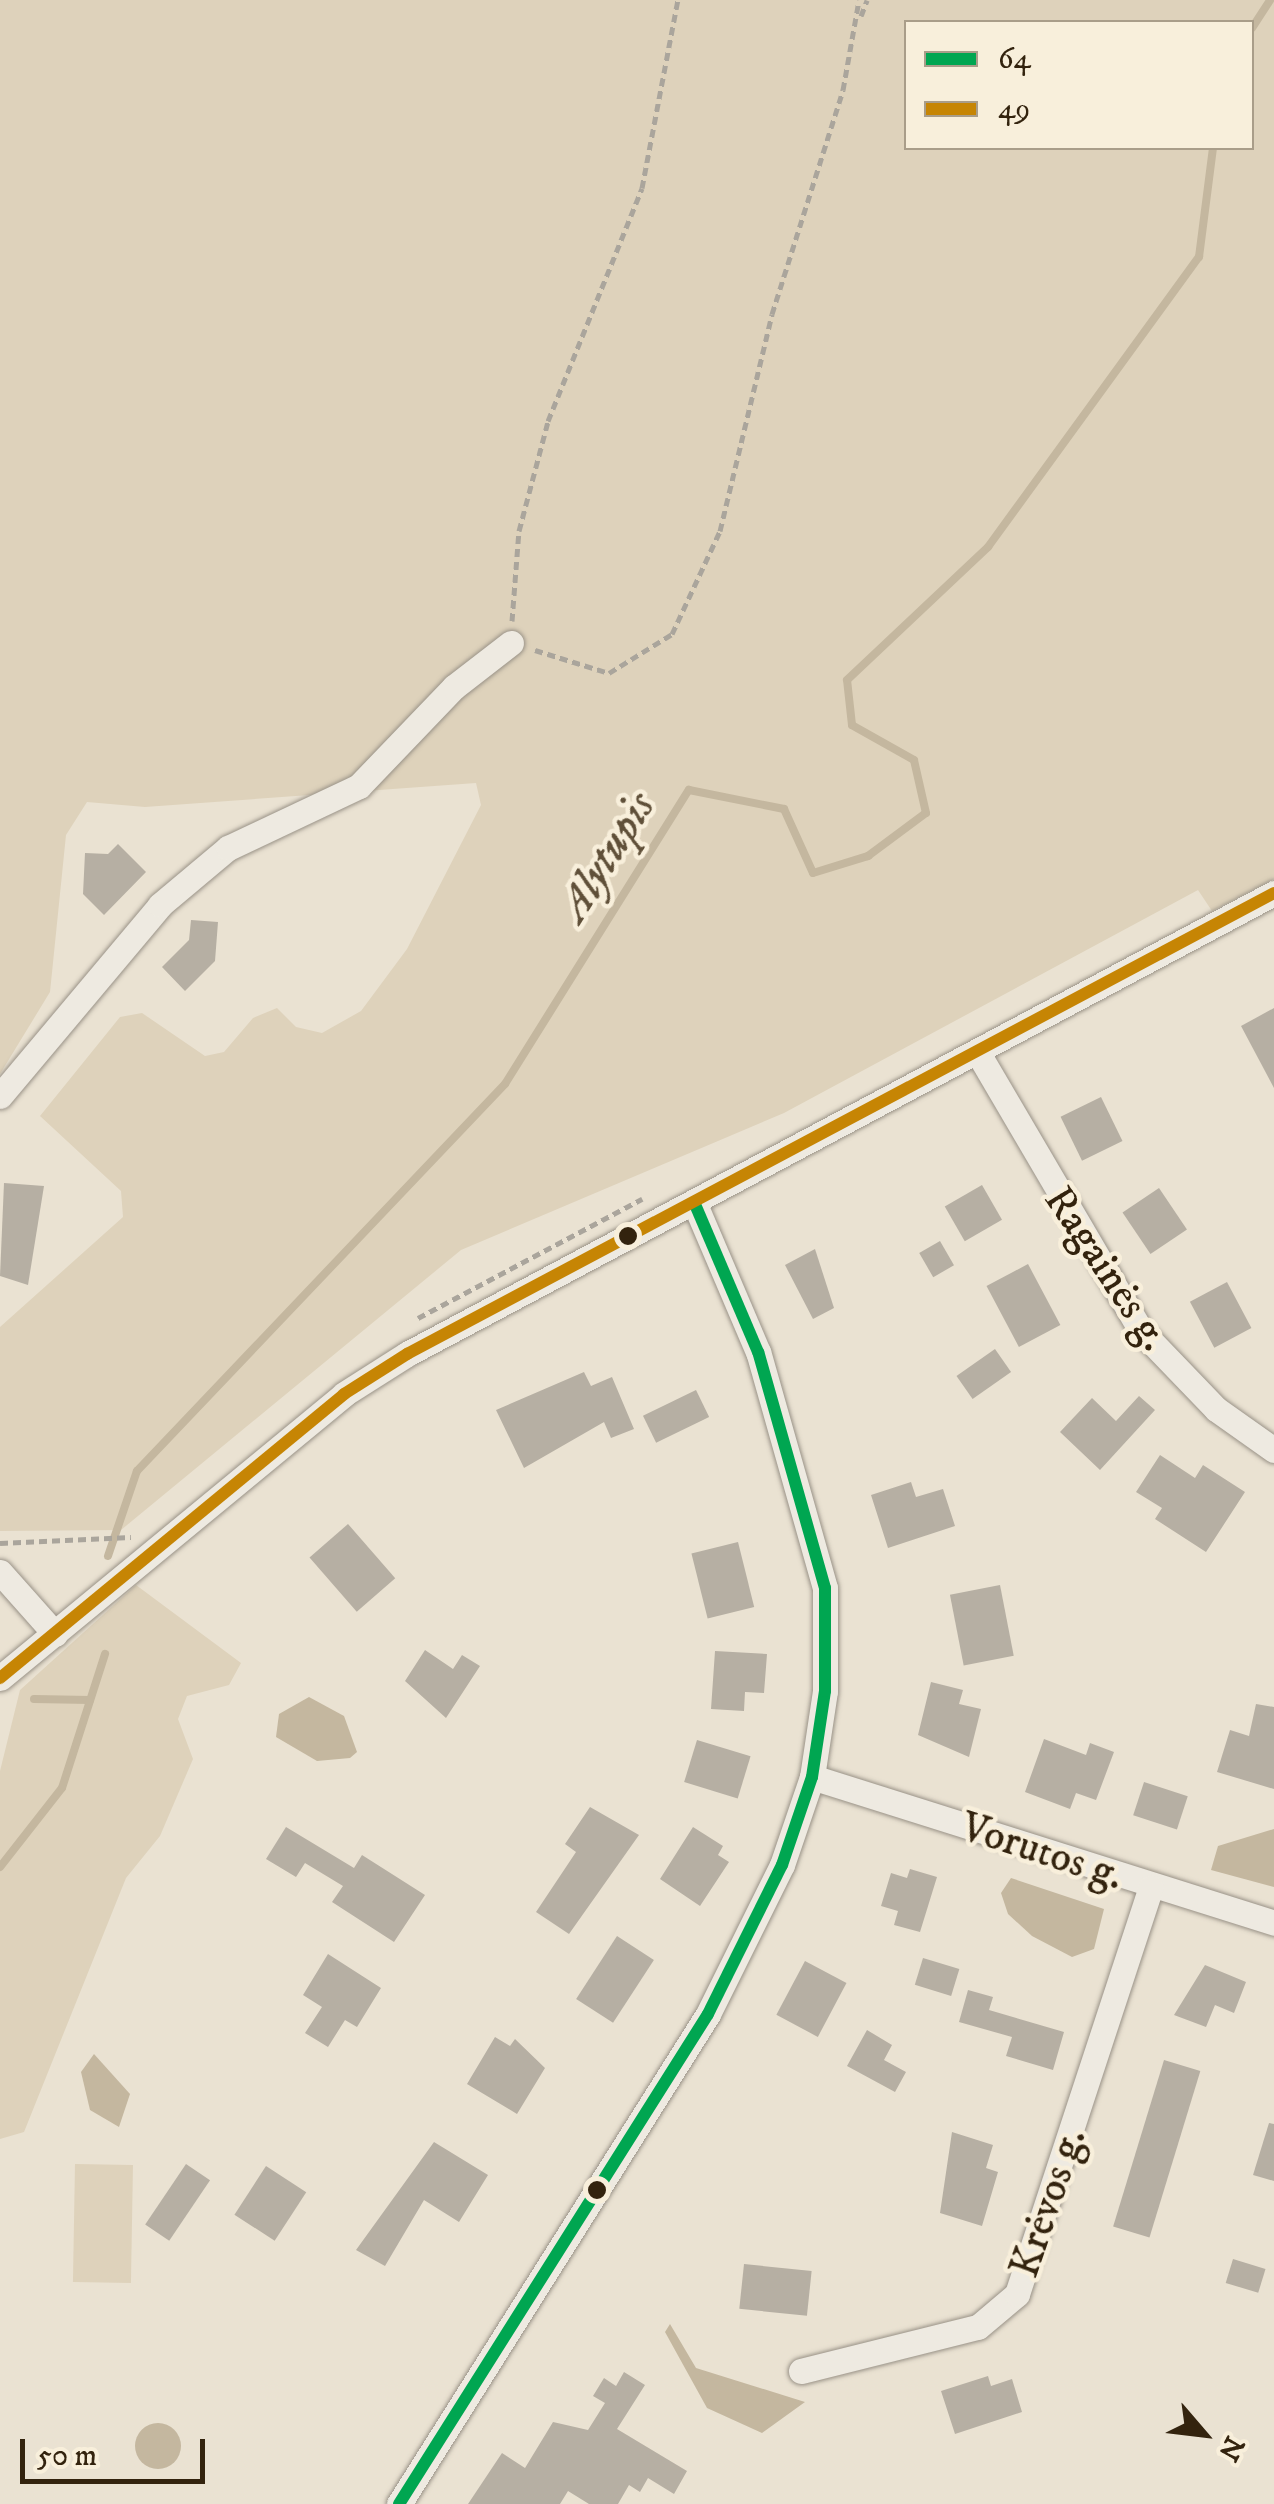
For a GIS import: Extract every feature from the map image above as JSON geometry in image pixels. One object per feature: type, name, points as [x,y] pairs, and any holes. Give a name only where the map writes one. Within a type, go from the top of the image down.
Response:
[{"type":"street","points":[[0,1096],[60,1014],[160,905],[228,848],[359,786],[454,686],[511,643]]},
{"type":"street","points":[[0,1678],[344,1394],[1274,893]]},
{"type":"street","name":"Ragainės g.","points":[[978,1053],[1142,1332],[1216,1409],[1274,1450]]},
{"type":"street","points":[[399,2504],[708,2014],[776,1879],[812,1777],[825,1691],[825,1588],[758,1352],[695,1204]]},
{"type":"street","points":[[0,1572],[55,1634]]},
{"type":"street","name":"Vorutos g.","points":[[812,1777],[1150,1888],[1274,1922]]},
{"type":"street","name":"Krėvos g.","points":[[801,2371],[978,2327],[1018,2294],[1150,1888]]},
{"type":"path","points":[[678,0],[642,188],[548,421],[529,494],[511,643],[609,673],[672,634],[720,531],[863,0]]},
{"type":"path","points":[[0,1542],[130,1538]]},
{"type":"shaded area","points":[[0,0],[1274,0],[1274,879],[1212,911],[1198,890],[784,1113],[461,1250],[121,1530],[0,1531],[0,1327],[123,1217],[121,1191],[40,1116],[120,1017],[142,1013],[205,1056],[224,1052],[253,1018],[277,1008],[296,1027],[322,1033],[361,1011],[407,949],[481,805],[476,783],[145,807],[87,802],[66,835],[50,992],[0,1074]]},
{"type":"shaded area","points":[[136,1585],[241,1663],[229,1685],[187,1696],[178,1719],[193,1759],[160,1836],[126,1878],[24,2132],[0,2139],[0,1771],[20,1690]]},
{"type":"shaded area","points":[[309,1697],[344,1716],[357,1752],[350,1758],[317,1761],[276,1737],[279,1714]]},
{"type":"shaded area","points":[[1274,1829],[1274,1887],[1211,1870],[1218,1846]]},
{"type":"shaded area","points":[[1011,1878],[1104,1909],[1094,1949],[1072,1957],[1032,1936],[1008,1914],[1001,1893]]},
{"type":"shaded area","points":[[94,2054],[130,2094],[119,2127],[90,2110],[81,2072]]},
{"type":"shaded area","points":[[75,2164],[133,2165],[131,2283],[73,2282]]},
{"type":"shaded area","points":[[670,2324],[696,2368],[805,2402],[762,2433],[707,2408],[665,2332]]},
{"type":"shaded area","points":[[158,2423],[174,2430],[181,2446],[174,2462],[158,2469],[142,2462],[135,2446],[142,2430]]},
{"type":"building","points":[[118,844],[146,872],[104,915],[83,894],[85,853],[108,854]]},
{"type":"building","points":[[191,920],[218,922],[215,961],[185,991],[162,967],[189,940]]},
{"type":"building","points":[[1274,1008],[1274,1088],[1241,1026]]},
{"type":"building","points":[[1101,1097],[1122,1141],[1082,1161],[1061,1117]]},
{"type":"building","points":[[4,1183],[44,1186],[28,1285],[0,1276]]},
{"type":"building","points":[[982,1185],[1002,1220],[965,1241],[945,1206]]},
{"type":"building","points":[[1159,1188],[1187,1229],[1150,1254],[1123,1213]]},
{"type":"building","points":[[940,1241],[954,1265],[933,1277],[919,1253]]},
{"type":"building","points":[[815,1249],[834,1308],[813,1319],[785,1265]]},
{"type":"building","points":[[1028,1264],[1060,1325],[1019,1347],[987,1286]]},
{"type":"building","points":[[1227,1282],[1251,1328],[1214,1348],[1190,1302]]},
{"type":"building","points":[[995,1349],[1011,1372],[973,1399],[956,1376]]},
{"type":"building","points":[[584,1372],[591,1386],[612,1377],[634,1429],[611,1438],[604,1422],[524,1468],[496,1410]]},
{"type":"building","points":[[696,1390],[709,1417],[656,1443],[643,1416]]},
{"type":"building","points":[[1139,1396],[1155,1410],[1100,1470],[1060,1432],[1092,1398],[1116,1421]]},
{"type":"building","points":[[1160,1455],[1195,1478],[1203,1465],[1245,1492],[1206,1552],[1155,1519],[1162,1508],[1136,1492]]},
{"type":"building","points":[[911,1482],[916,1497],[943,1489],[955,1526],[888,1548],[871,1495]]},
{"type":"building","points":[[348,1524],[395,1578],[357,1612],[310,1557]]},
{"type":"building","points":[[738,1542],[754,1607],[708,1619],[691,1554]]},
{"type":"building","points":[[1000,1585],[1014,1656],[964,1665],[950,1595]]},
{"type":"building","points":[[425,1650],[453,1669],[462,1655],[480,1666],[446,1718],[405,1681]]},
{"type":"building","points":[[715,1651],[767,1654],[764,1693],[745,1692],[744,1711],[711,1709]]},
{"type":"building","points":[[931,1682],[963,1690],[959,1704],[981,1709],[969,1757],[918,1735]]},
{"type":"building","points":[[1256,1704],[1274,1707],[1274,1789],[1217,1772],[1230,1730],[1249,1736]]},
{"type":"building","points":[[1044,1739],[1086,1755],[1090,1743],[1114,1752],[1096,1800],[1076,1793],[1070,1809],[1025,1792]]},
{"type":"building","points":[[697,1740],[751,1756],[738,1798],[684,1782]]},
{"type":"building","points":[[1144,1782],[1188,1796],[1177,1830],[1133,1815]]},
{"type":"building","points":[[590,1807],[639,1835],[569,1934],[536,1912],[576,1852],[565,1844]]},
{"type":"building","points":[[286,1827],[354,1868],[362,1855],[425,1895],[394,1942],[332,1902],[343,1886],[305,1863],[296,1877],[266,1859]]},
{"type":"building","points":[[693,1827],[723,1846],[718,1855],[729,1862],[700,1906],[660,1879]]},
{"type":"building","points":[[910,1869],[937,1877],[920,1932],[894,1925],[898,1911],[881,1906],[891,1873],[907,1878]]},
{"type":"building","points":[[617,1936],[654,1960],[613,2023],[576,1999]]},
{"type":"building","points":[[328,1954],[381,1988],[357,2027],[345,2020],[328,2047],[305,2033],[322,2007],[303,1995]]},
{"type":"building","points":[[923,1958],[959,1969],[951,1996],[915,1985]]},
{"type":"building","points":[[805,1961],[846,1983],[818,2037],[776,2015]]},
{"type":"building","points":[[1205,1965],[1246,1982],[1234,2013],[1215,2005],[1206,2027],[1174,2015]]},
{"type":"building","points":[[968,1990],[993,1997],[989,2010],[1064,2032],[1053,2070],[1006,2056],[1012,2037],[959,2022]]},
{"type":"building","points":[[867,2030],[892,2045],[884,2060],[906,2072],[895,2092],[847,2066]]},
{"type":"building","points":[[495,2037],[510,2046],[515,2039],[545,2068],[517,2114],[467,2084]]},
{"type":"building","points":[[1164,2060],[1200,2071],[1149,2238],[1113,2226]]},
{"type":"building","points":[[1269,2123],[1274,2124],[1274,2181],[1253,2175]]},
{"type":"building","points":[[952,2132],[993,2145],[986,2168],[998,2172],[982,2226],[940,2213]]},
{"type":"building","points":[[434,2142],[488,2175],[459,2222],[424,2200],[385,2266],[356,2250]]},
{"type":"building","points":[[186,2164],[210,2180],[169,2241],[145,2225]]},
{"type":"building","points":[[266,2166],[306,2192],[275,2241],[234,2215]]},
{"type":"building","points":[[1233,2259],[1266,2269],[1258,2293],[1226,2283]]},
{"type":"building","points":[[744,2264],[812,2271],[807,2316],[739,2309]]},
{"type":"building","points":[[624,2372],[645,2385],[617,2429],[687,2471],[674,2494],[648,2478],[640,2492],[629,2485],[618,2504],[589,2504],[568,2491],[560,2504],[468,2504],[502,2453],[525,2468],[553,2422],[588,2430],[605,2403],[593,2396],[604,2378],[616,2386]]},
{"type":"building","points":[[988,2376],[991,2386],[1012,2379],[1022,2412],[955,2434],[941,2391]]},
{"type":"waterway","name":"Alytupis","points":[[1254,25],[1270,0]]},
{"type":"waterway","name":"Alytupis","points":[[108,1556],[137,1471],[505,1084],[689,790],[784,809],[813,873],[868,856],[926,813],[914,760],[852,725],[847,680],[988,547],[1199,257],[1213,150]]},
{"type":"waterway","name":"Alytupis","points":[[0,1867],[62,1788],[105,1654]]},
{"type":"waterway","points":[[34,1699],[90,1700]]},
{"type":"transit line","name":"49","points":[[0,1678],[344,1394],[407,1354],[1274,893]]},
{"type":"transit line","name":"64","points":[[399,2504],[708,2014],[782,1865],[812,1777],[825,1691],[825,1588],[758,1352],[695,1204]]}]
